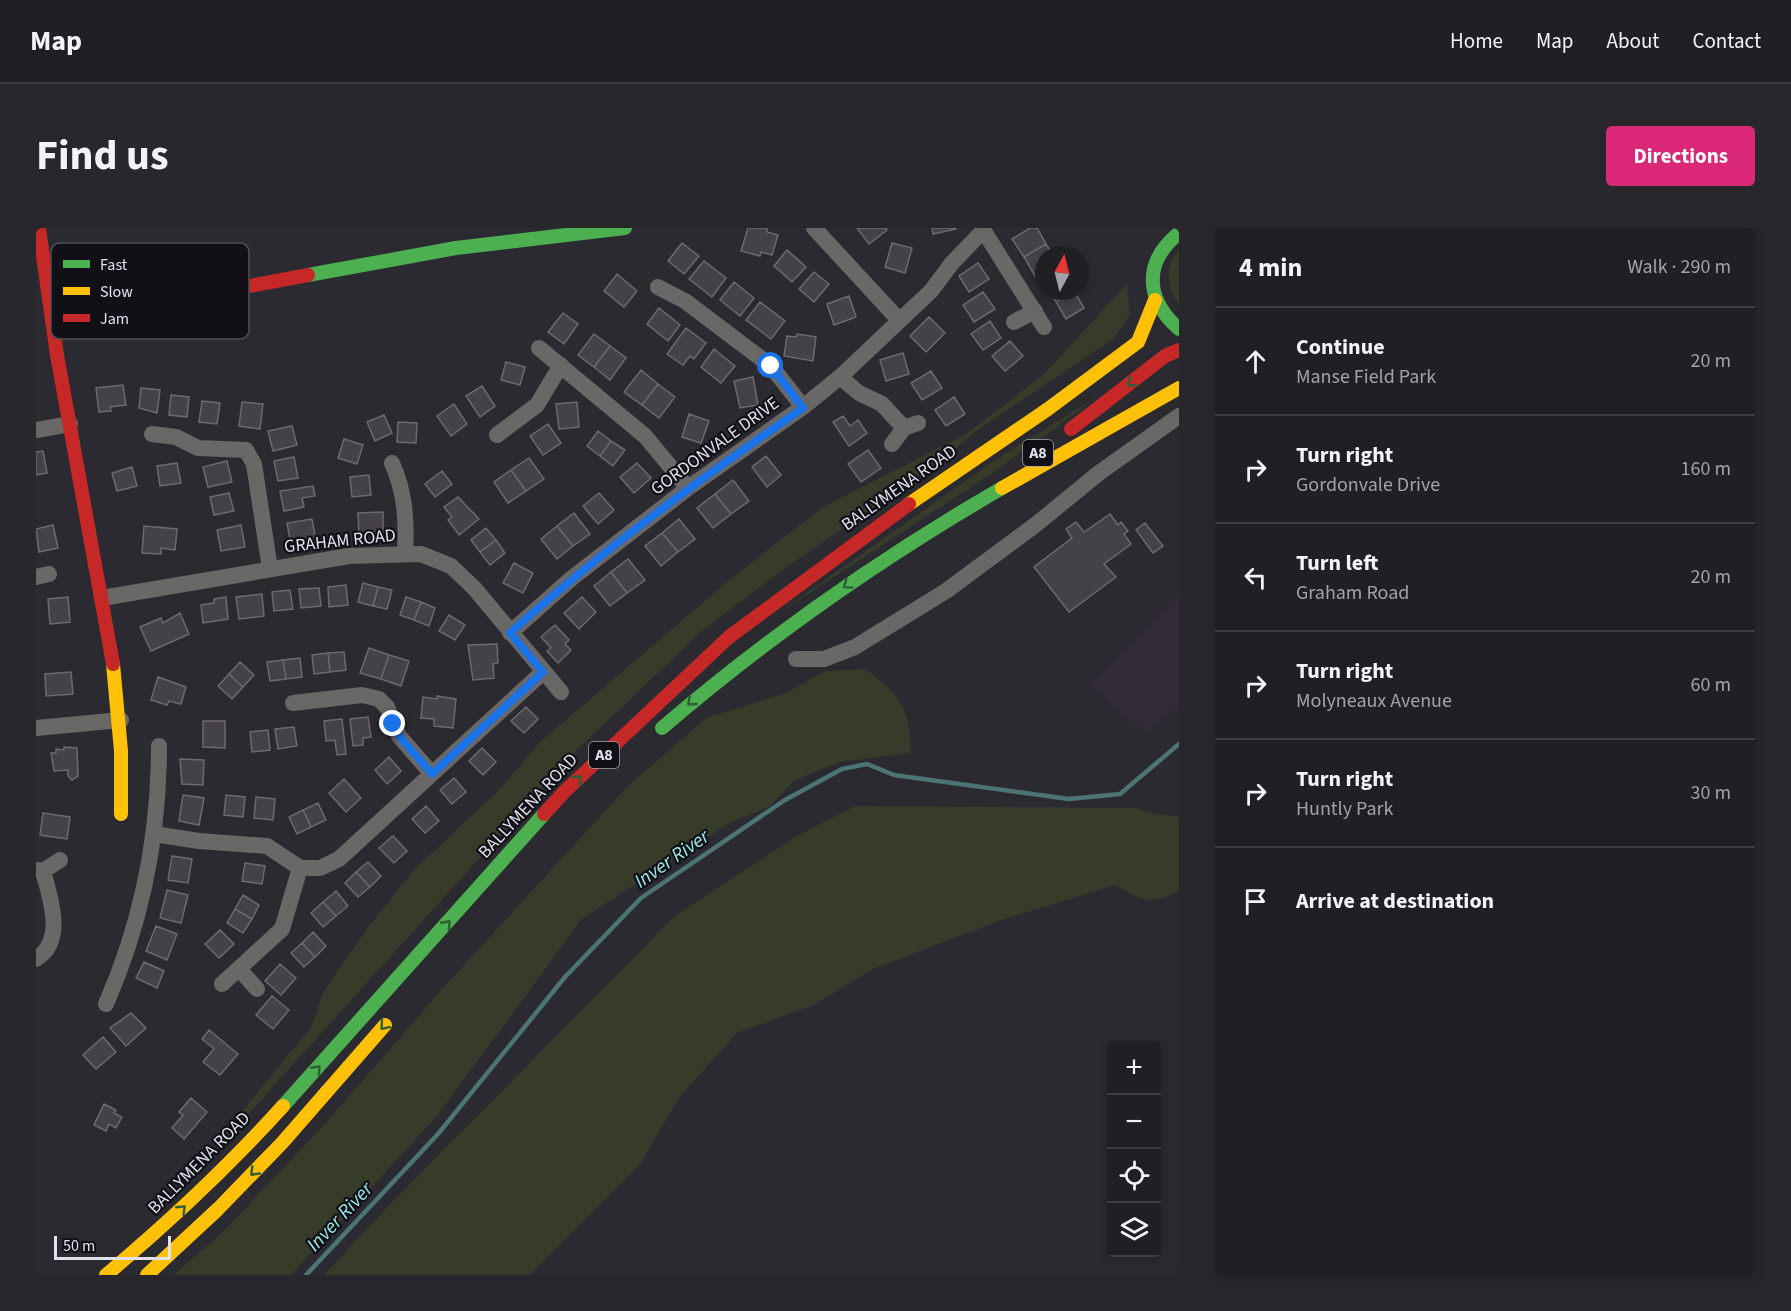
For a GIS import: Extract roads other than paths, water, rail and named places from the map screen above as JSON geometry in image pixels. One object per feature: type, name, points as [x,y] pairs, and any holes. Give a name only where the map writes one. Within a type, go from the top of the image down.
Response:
[{"type":"main road","points":[[39,228],[51,316]]},
{"type":"main road","points":[[249,286],[456,248],[625,228]]},
{"type":"main road","name":"A8","points":[[1155,300],[1151,282],[1154,263],[1163,247],[1178,232]]},
{"type":"main road","points":[[1155,300],[1163,316],[1179,329]]},
{"type":"main road","name":"BALLYMENA ROAD","points":[[106,1275],[168,1223],[245,1148],[564,792],[670,691],[729,637],[786,593],[892,516],[1048,409],[1138,342],[1155,300]]},
{"type":"main road","points":[[55,339],[102,598],[121,720],[124,763],[121,814]]},
{"type":"main road","name":"A8","points":[[648,741],[691,702],[755,650],[1050,444],[1165,356],[1179,350]]},
{"type":"main road","name":"A8","points":[[894,551],[1013,480],[1179,388]]},
{"type":"main road","points":[[147,1275],[218,1209],[266,1159],[392,1017]]},
{"type":"street","points":[[814,228],[899,320]]},
{"type":"street","points":[[983,229],[1044,327]]},
{"type":"street","name":"GORDONVALE DRIVE","points":[[510,633],[572,578],[688,488],[803,408],[840,377],[930,291],[983,229]]},
{"type":"street","points":[[658,287],[685,301],[771,366],[803,408]]},
{"type":"street","points":[[1014,322],[1035,311]]},
{"type":"street","points":[[538,348],[654,445],[688,488]]},
{"type":"street","points":[[497,435],[537,405],[561,365]]},
{"type":"street","points":[[840,377],[859,393],[882,404],[911,425],[892,444]]},
{"type":"street","points":[[796,659],[824,659],[855,647],[946,591],[1034,526],[1099,473],[1179,416]]},
{"type":"street","points":[[36,430],[70,424]]},
{"type":"street","points":[[152,434],[176,437],[198,448],[246,450],[254,464],[270,568]]},
{"type":"street","points":[[392,463],[402,488],[406,520],[405,553]]},
{"type":"street","name":"GRAHAM ROAD","points":[[102,598],[349,556],[405,553],[437,558],[459,572],[561,692]]},
{"type":"street","points":[[154,834],[199,841],[267,846],[300,868],[320,868],[339,859],[543,672]]},
{"type":"street","points":[[293,703],[362,695],[379,699],[386,705],[399,736],[432,774]]},
{"type":"street","points":[[36,728],[121,720]]},
{"type":"street","points":[[114,996],[141,903],[154,834],[159,797],[159,746]]},
{"type":"street","points":[[36,959],[46,953],[51,943],[54,917],[40,871],[60,860]]},
{"type":"street","points":[[222,984],[240,970],[282,929],[300,868]]},
{"type":"street","points":[[240,970],[257,989]]},
{"type":"waterway","name":"Inver River","points":[[306,1275],[438,1134],[565,977],[641,898],[785,800],[842,769],[867,764],[894,775],[1069,799],[1120,794],[1179,744]]}]
